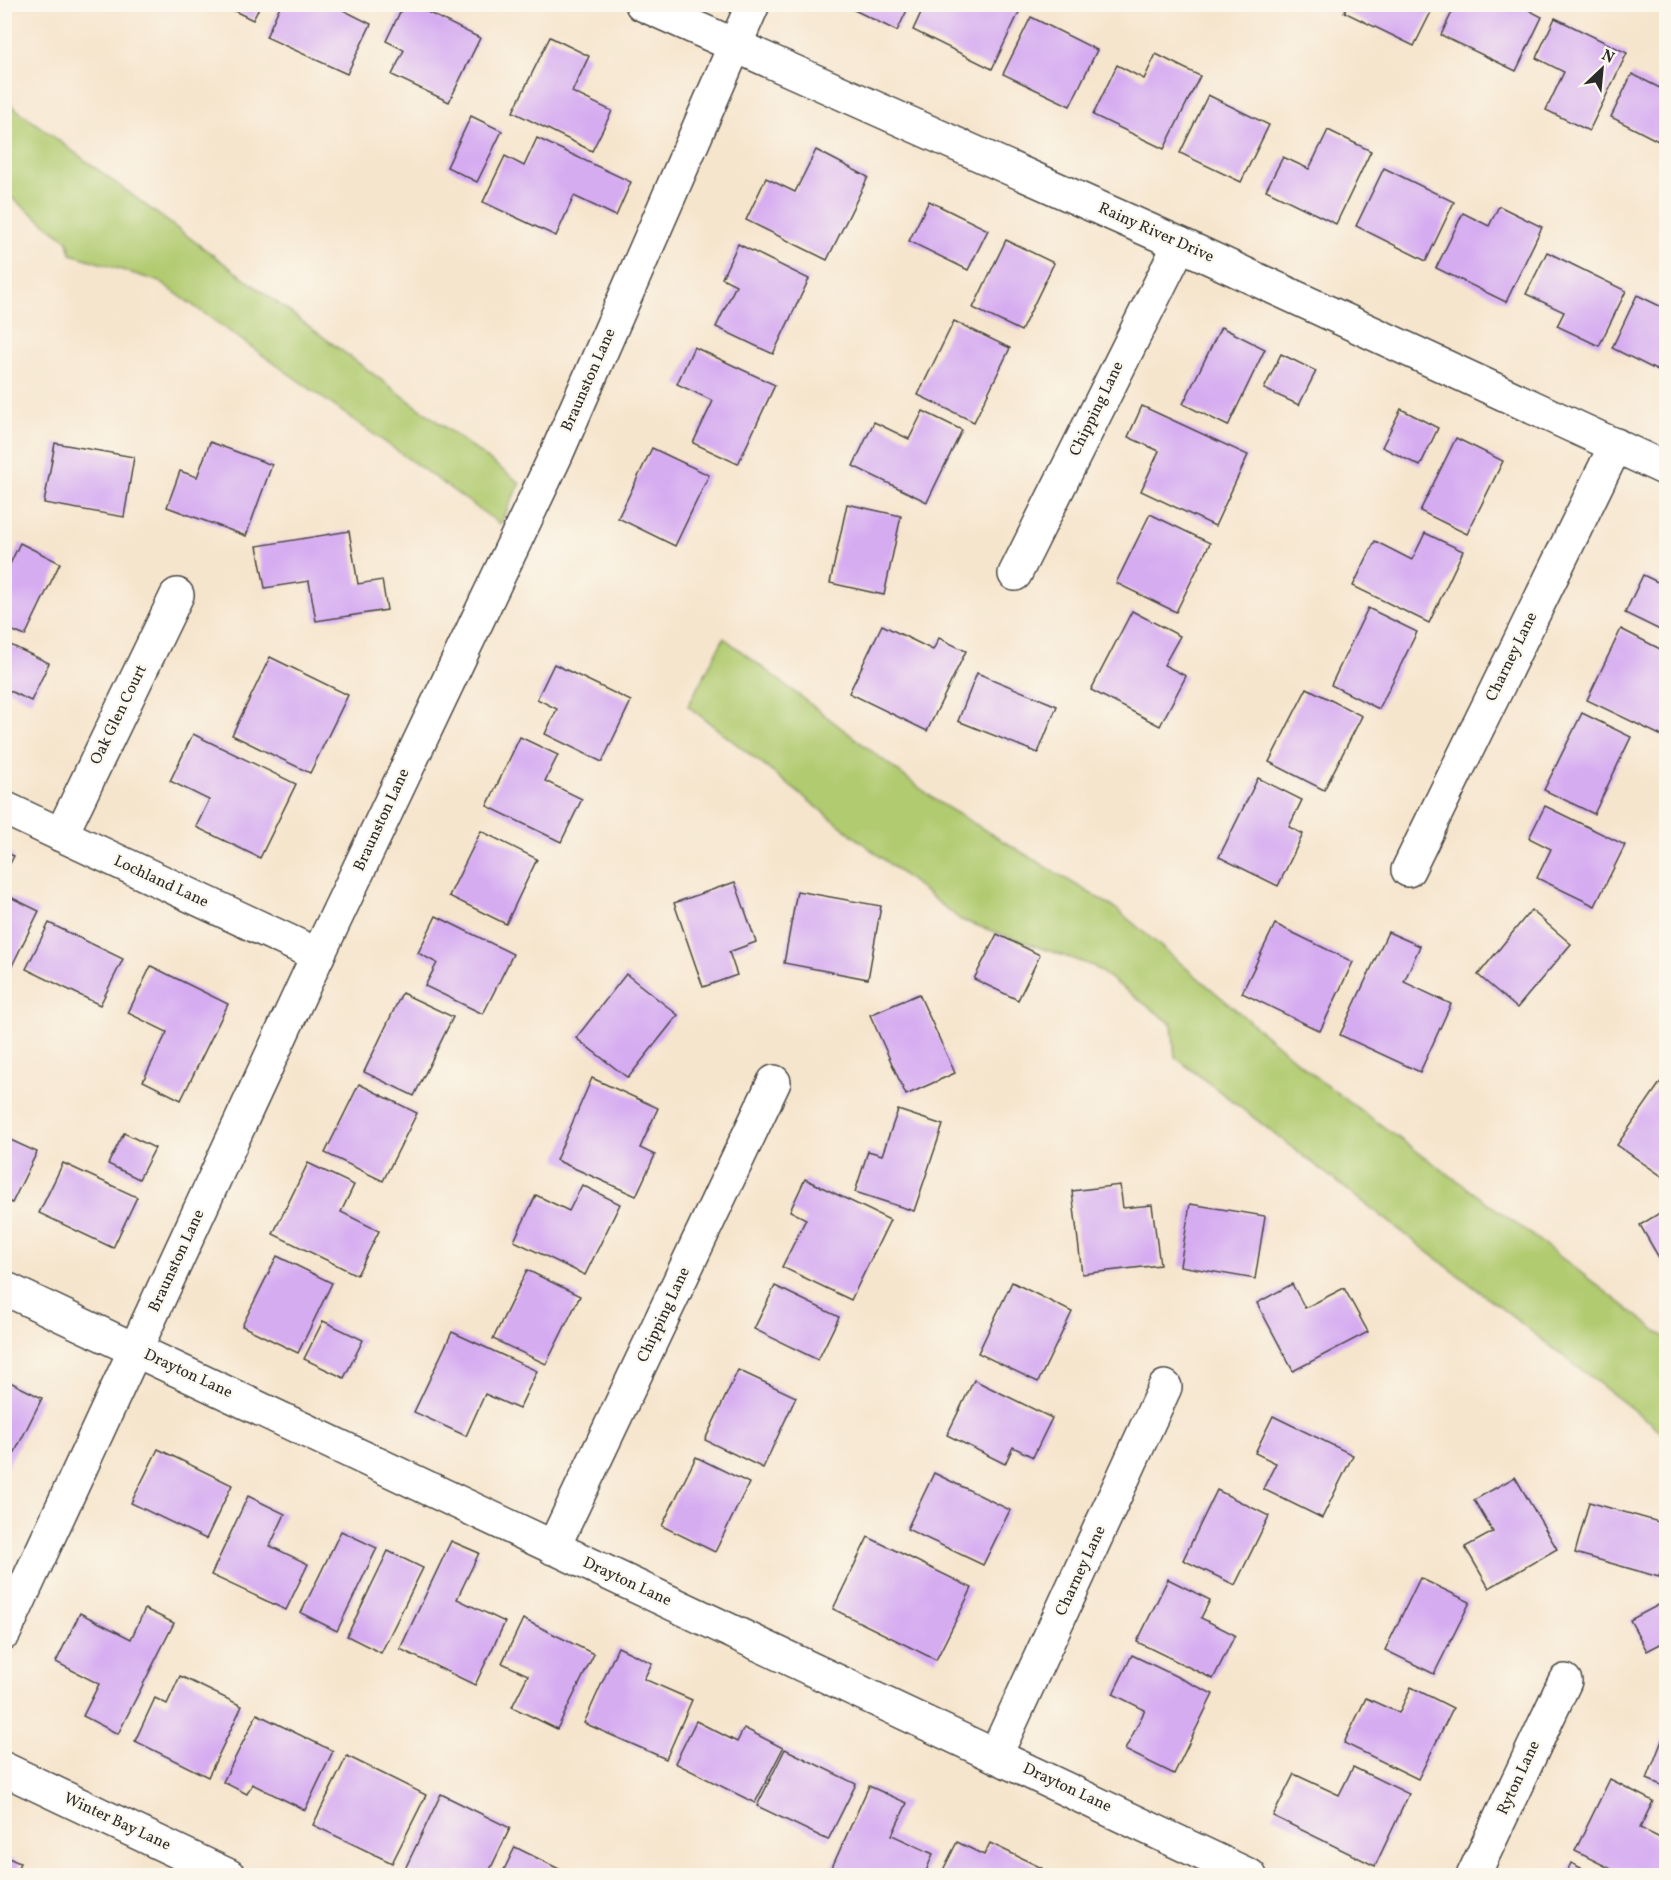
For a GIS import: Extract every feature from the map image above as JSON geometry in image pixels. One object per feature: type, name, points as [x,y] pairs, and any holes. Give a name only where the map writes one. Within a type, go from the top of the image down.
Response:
[{"type":"street","name":"Rainy River Drive","points":[[642,4],[1180,244],[1666,469]]},
{"type":"street","name":"Braunston Lane","points":[[4,1633],[318,955],[556,455],[753,4]]},
{"type":"street","name":"Chipping Lane","points":[[1015,574],[1180,244]]},
{"type":"street","name":"Charney Lane","points":[[1408,870],[1616,445]]},
{"type":"street","name":"Oak Glen Court","points":[[61,835],[177,595]]},
{"type":"street","name":"Lochland Lane","points":[[4,808],[318,955]]},
{"type":"street","name":"Chipping Lane","points":[[553,1548],[774,1082]]},
{"type":"street","name":"Drayton Lane","points":[[4,1288],[1250,1875]]},
{"type":"street","name":"Charney Lane","points":[[996,1755],[1166,1387]]},
{"type":"street","name":"Ryton Lane","points":[[1473,1875],[1565,1681]]},
{"type":"street","name":"Winter Bay Lane","points":[[4,1769],[229,1875]]},
{"type":"green space","points":[[4,100],[520,483],[500,524],[160,282],[71,254],[68,241],[5,193]]},
{"type":"green space","points":[[724,638],[938,802],[1115,908],[1318,1079],[1533,1236],[1666,1338],[1666,1435],[1175,1057],[1172,1024],[1093,966],[961,920],[688,706]]},
{"type":"building","points":[[220,4],[261,4],[253,20]]},
{"type":"building","points":[[281,4],[331,4],[371,24],[347,74],[266,37]]},
{"type":"building","points":[[404,4],[411,4],[480,38],[449,102],[392,75],[404,50],[386,41]]},
{"type":"building","points":[[842,4],[910,4],[897,31]]},
{"type":"building","points":[[925,4],[1023,4],[992,69],[913,30]]},
{"type":"building","points":[[1348,4],[1435,4],[1414,46],[1344,12]]},
{"type":"building","points":[[1456,4],[1517,4],[1542,17],[1516,71],[1441,35]]},
{"type":"building","points":[[1031,17],[1097,50],[1070,106],[1003,74]]},
{"type":"building","points":[[1555,18],[1627,53],[1589,131],[1546,110],[1564,72],[1536,58]]},
{"type":"building","points":[[550,37],[589,56],[572,92],[612,111],[592,151],[513,112]]},
{"type":"building","points":[[1156,54],[1200,76],[1164,149],[1093,115],[1117,65],[1144,79]]},
{"type":"building","points":[[1632,74],[1666,91],[1666,145],[1611,117]]},
{"type":"building","points":[[1208,95],[1269,125],[1241,182],[1180,153]]},
{"type":"building","points":[[471,116],[502,131],[477,182],[447,167]]},
{"type":"building","points":[[1328,130],[1371,151],[1336,224],[1266,190],[1283,157],[1309,169]]},
{"type":"building","points":[[537,138],[631,182],[616,216],[574,196],[556,236],[483,202],[505,156],[524,166]]},
{"type":"building","points":[[816,150],[868,177],[827,260],[746,220],[766,178],[795,192]]},
{"type":"building","points":[[1384,168],[1454,202],[1426,261],[1356,226]]},
{"type":"building","points":[[929,201],[988,230],[968,270],[909,241]]},
{"type":"building","points":[[1499,206],[1542,227],[1506,302],[1436,268],[1463,213],[1489,226]]},
{"type":"building","points":[[1006,240],[1054,263],[1021,331],[973,308]]},
{"type":"building","points":[[738,244],[809,279],[773,354],[716,327],[736,285],[722,278]]},
{"type":"building","points":[[1547,252],[1626,291],[1599,346],[1557,326],[1564,312],[1526,294]]},
{"type":"building","points":[[1637,295],[1666,309],[1666,375],[1612,348]]},
{"type":"building","points":[[954,321],[1010,348],[974,422],[918,395]]},
{"type":"building","points":[[1221,327],[1265,349],[1228,426],[1183,404]]},
{"type":"building","points":[[694,347],[775,385],[738,464],[693,443],[713,401],[677,384]]},
{"type":"building","points":[[1281,354],[1316,371],[1299,405],[1264,389]]},
{"type":"building","points":[[1142,406],[1248,455],[1215,526],[1141,491],[1159,451],[1128,437]]},
{"type":"building","points":[[1401,409],[1438,428],[1420,466],[1382,447]]},
{"type":"building","points":[[923,411],[962,430],[927,502],[853,466],[874,422],[909,439]]},
{"type":"building","points":[[1456,438],[1503,461],[1467,534],[1420,511]]},
{"type":"building","points":[[210,442],[272,465],[246,536],[167,507],[180,471],[197,477]]},
{"type":"building","points":[[55,443],[134,457],[124,517],[44,503]]},
{"type":"building","points":[[652,448],[709,475],[675,546],[618,518]]},
{"type":"building","points":[[847,504],[901,516],[884,595],[830,583]]},
{"type":"building","points":[[1150,514],[1210,543],[1176,612],[1116,583]]},
{"type":"building","points":[[349,531],[358,584],[382,580],[387,610],[316,621],[309,581],[265,588],[257,546]]},
{"type":"building","points":[[1425,533],[1463,551],[1429,623],[1353,586],[1375,541],[1412,560]]},
{"type":"building","points":[[20,543],[60,563],[25,636],[4,627],[4,561],[10,564]]},
{"type":"building","points":[[1643,575],[1666,586],[1666,633],[1625,613]]},
{"type":"building","points":[[1368,608],[1417,632],[1379,709],[1331,685]]},
{"type":"building","points":[[1132,611],[1180,636],[1164,665],[1186,676],[1160,726],[1091,690]]},
{"type":"building","points":[[882,625],[933,650],[939,638],[966,651],[927,731],[849,693]]},
{"type":"building","points":[[1621,629],[1666,652],[1666,731],[1664,737],[1587,700]]},
{"type":"building","points":[[4,642],[49,663],[31,701],[4,688]]},
{"type":"building","points":[[270,657],[348,695],[310,773],[232,735]]},
{"type":"building","points":[[554,664],[631,701],[602,762],[545,734],[557,709],[537,699]]},
{"type":"building","points":[[977,673],[1057,706],[1038,753],[958,721]]},
{"type":"building","points":[[1307,688],[1362,716],[1324,790],[1269,762]]},
{"type":"building","points":[[1582,713],[1631,737],[1594,814],[1544,790]]},
{"type":"building","points":[[193,734],[296,784],[260,858],[196,827],[209,800],[170,781]]},
{"type":"building","points":[[520,737],[558,755],[545,781],[582,799],[561,842],[487,806]]},
{"type":"building","points":[[1258,778],[1302,800],[1289,827],[1303,834],[1278,886],[1219,857]]},
{"type":"building","points":[[1545,806],[1625,845],[1595,906],[1537,878],[1551,849],[1529,838]]},
{"type":"building","points":[[481,831],[537,859],[506,924],[449,896]]},
{"type":"building","points":[[4,852],[14,856],[4,875]]},
{"type":"building","points":[[735,882],[756,942],[729,952],[737,975],[703,987],[674,903]]},
{"type":"building","points":[[797,891],[881,906],[868,979],[784,963]]},
{"type":"building","points":[[4,894],[39,911],[4,982]]},
{"type":"building","points":[[1531,910],[1571,944],[1517,1008],[1478,975]]},
{"type":"building","points":[[436,916],[513,954],[483,1014],[425,986],[437,963],[418,953]]},
{"type":"building","points":[[49,923],[123,959],[100,1005],[26,969]]},
{"type":"building","points":[[1275,924],[1353,962],[1320,1031],[1242,993]]},
{"type":"building","points":[[1388,932],[1420,946],[1404,982],[1451,1004],[1420,1072],[1340,1035]]},
{"type":"building","points":[[997,934],[1040,955],[1018,1000],[974,979]]},
{"type":"building","points":[[151,966],[228,1004],[181,1100],[143,1081],[167,1032],[128,1013]]},
{"type":"building","points":[[626,974],[678,1015],[628,1078],[576,1038]]},
{"type":"building","points":[[402,993],[453,1017],[414,1096],[364,1072]]},
{"type":"building","points":[[919,994],[955,1073],[906,1095],[870,1015]]},
{"type":"building","points":[[592,1078],[658,1108],[640,1148],[655,1155],[636,1196],[556,1160]]},
{"type":"building","points":[[1662,1080],[1666,1083],[1666,1179],[1617,1145]]},
{"type":"building","points":[[359,1084],[417,1113],[383,1181],[325,1153]]},
{"type":"building","points":[[898,1110],[943,1125],[914,1211],[855,1192],[868,1151],[882,1155]]},
{"type":"building","points":[[124,1133],[155,1148],[139,1179],[108,1164]]},
{"type":"building","points":[[4,1137],[37,1152],[12,1203],[4,1199]]},
{"type":"building","points":[[63,1163],[137,1197],[113,1248],[39,1213]]},
{"type":"building","points":[[308,1163],[354,1185],[341,1212],[379,1231],[357,1275],[273,1234]]},
{"type":"building","points":[[805,1179],[890,1220],[851,1300],[782,1267],[806,1219],[790,1211]]},
{"type":"building","points":[[582,1185],[620,1204],[585,1275],[514,1241],[536,1195],[569,1211]]},
{"type":"building","points":[[1120,1185],[1123,1208],[1152,1205],[1160,1265],[1082,1274],[1072,1191]]},
{"type":"building","points":[[1190,1204],[1265,1216],[1255,1279],[1180,1266]]},
{"type":"building","points":[[1666,1209],[1666,1270],[1640,1225]]},
{"type":"building","points":[[277,1256],[332,1283],[298,1353],[242,1326]]},
{"type":"building","points":[[527,1270],[580,1296],[546,1364],[493,1339]]},
{"type":"building","points":[[1012,1282],[1072,1312],[1038,1382],[978,1353]]},
{"type":"building","points":[[1292,1284],[1305,1308],[1344,1288],[1368,1332],[1293,1371],[1257,1303]]},
{"type":"building","points":[[775,1286],[839,1317],[818,1360],[754,1329]]},
{"type":"building","points":[[323,1321],[363,1340],[344,1378],[304,1359]]},
{"type":"building","points":[[452,1332],[537,1371],[519,1409],[485,1394],[466,1436],[414,1412]]},
{"type":"building","points":[[738,1370],[796,1397],[763,1468],[705,1440]]},
{"type":"building","points":[[4,1379],[42,1398],[4,1474]]},
{"type":"building","points":[[974,1380],[1052,1418],[1033,1457],[1013,1447],[1005,1464],[947,1435]]},
{"type":"building","points":[[1273,1416],[1353,1455],[1322,1518],[1263,1489],[1276,1463],[1255,1453]]},
{"type":"building","points":[[158,1449],[232,1485],[206,1539],[131,1503]]},
{"type":"building","points":[[696,1457],[749,1483],[715,1552],[662,1526]]},
{"type":"building","points":[[934,1473],[1010,1510],[983,1565],[907,1529]]},
{"type":"building","points":[[1515,1477],[1557,1549],[1489,1588],[1465,1547],[1493,1532],[1474,1500]]},
{"type":"building","points":[[1217,1490],[1269,1516],[1235,1585],[1183,1560]]},
{"type":"building","points":[[248,1496],[285,1514],[270,1546],[308,1564],[286,1610],[211,1575]]},
{"type":"building","points":[[1589,1502],[1666,1524],[1666,1551],[1659,1577],[1575,1553]]},
{"type":"building","points":[[341,1531],[377,1548],[337,1631],[301,1613]]},
{"type":"building","points":[[868,1537],[972,1588],[936,1660],[833,1609]]},
{"type":"building","points":[[451,1541],[479,1553],[457,1599],[505,1622],[475,1685],[400,1649]]},
{"type":"building","points":[[388,1551],[423,1568],[381,1653],[347,1636]]},
{"type":"building","points":[[1420,1578],[1470,1602],[1434,1674],[1385,1650]]},
{"type":"building","points":[[1168,1579],[1210,1600],[1201,1618],[1235,1635],[1213,1679],[1137,1642]]},
{"type":"building","points":[[1666,1601],[1666,1641],[1647,1651],[1630,1620]]},
{"type":"building","points":[[145,1609],[174,1623],[118,1734],[83,1716],[99,1684],[56,1662],[80,1613],[131,1639]]},
{"type":"building","points":[[523,1619],[594,1654],[557,1729],[512,1707],[528,1675],[502,1663]]},
{"type":"building","points":[[618,1647],[652,1663],[644,1679],[692,1700],[666,1759],[584,1723]]},
{"type":"building","points":[[1132,1655],[1213,1694],[1174,1774],[1125,1750],[1145,1710],[1113,1694]]},
{"type":"building","points":[[180,1676],[242,1706],[208,1777],[135,1741],[155,1698],[167,1704]]},
{"type":"building","points":[[1411,1687],[1453,1708],[1418,1779],[1344,1743],[1366,1698],[1399,1713]]},
{"type":"building","points":[[257,1714],[333,1751],[305,1810],[252,1784],[247,1794],[223,1782]]},
{"type":"building","points":[[696,1721],[737,1742],[744,1728],[783,1748],[755,1803],[675,1763]]},
{"type":"building","points":[[1664,1735],[1666,1736],[1666,1787],[1647,1779]]},
{"type":"building","points":[[785,1749],[856,1784],[828,1840],[757,1806]]},
{"type":"building","points":[[347,1756],[426,1795],[392,1863],[313,1825]]},
{"type":"building","points":[[1353,1767],[1409,1794],[1375,1866],[1273,1816],[1294,1774],[1339,1795]]},
{"type":"building","points":[[1610,1779],[1653,1801],[1640,1828],[1666,1841],[1666,1858],[1658,1876],[1625,1876],[1575,1851]]},
{"type":"building","points":[[869,1786],[907,1803],[892,1835],[933,1854],[924,1876],[828,1876]]},
{"type":"building","points":[[441,1794],[510,1828],[487,1876],[467,1876],[458,1871],[456,1876],[417,1876],[405,1869]]},
{"type":"building","points":[[957,1842],[984,1855],[990,1843],[1042,1868],[1038,1876],[940,1876]]},
{"type":"building","points":[[515,1847],[573,1876],[501,1876]]},
{"type":"building","points":[[4,1856],[20,1863],[14,1876],[4,1876]]},
{"type":"building","points":[[1571,1863],[1597,1876],[1565,1876]]}]
